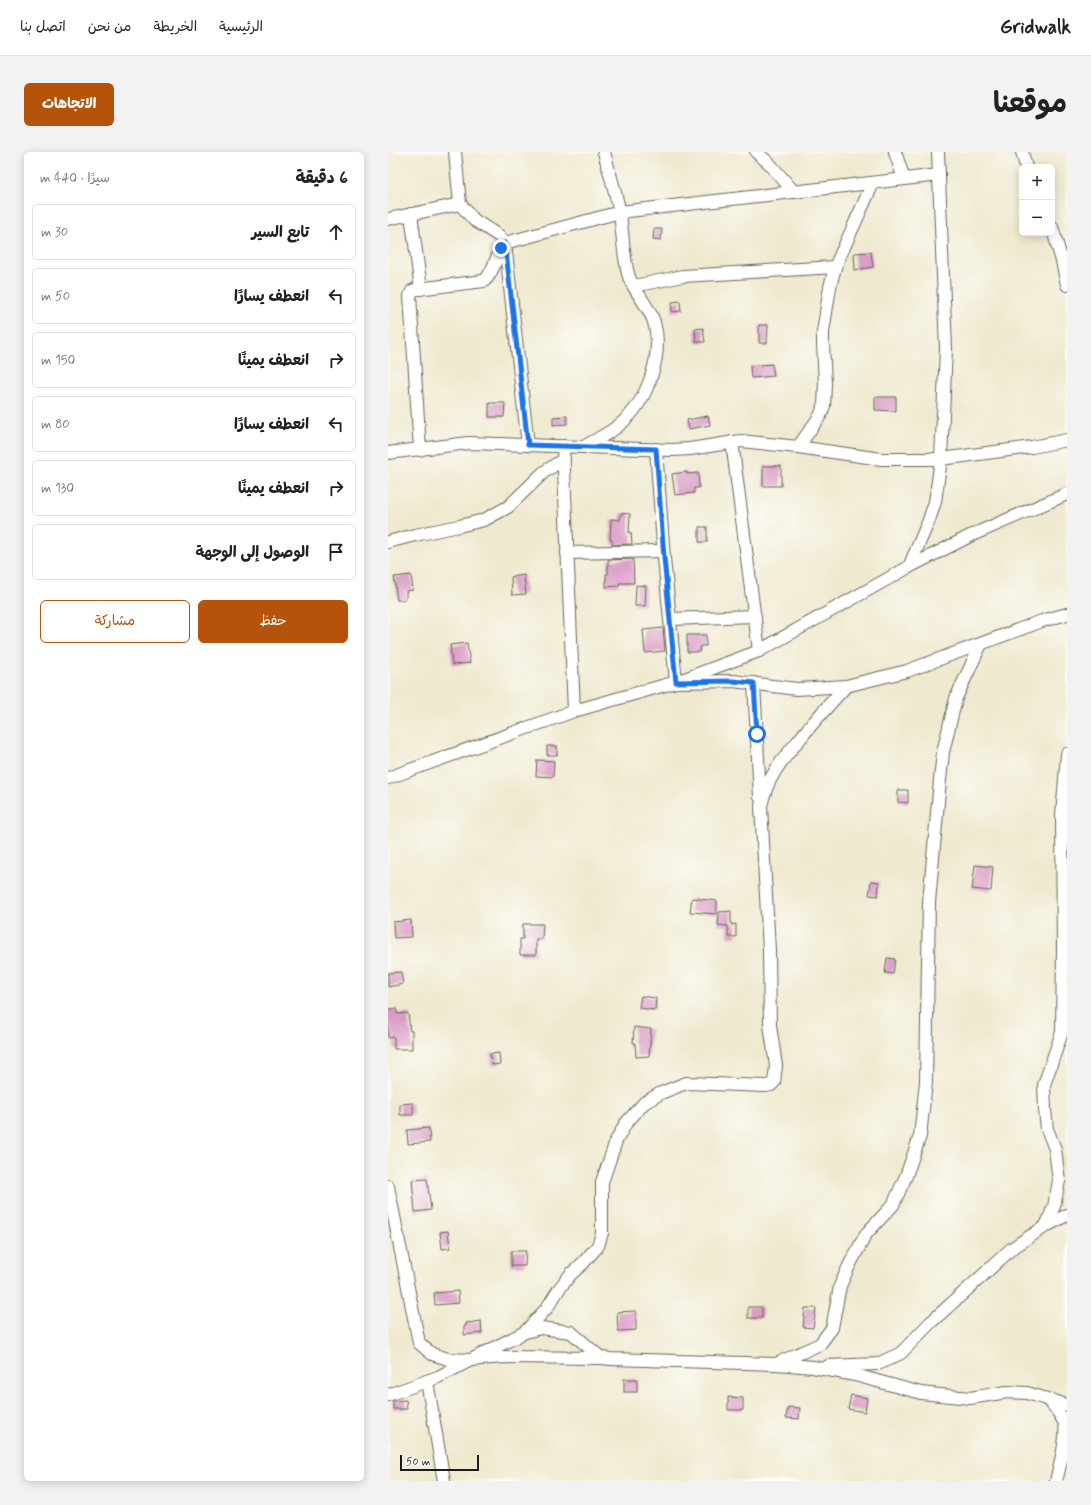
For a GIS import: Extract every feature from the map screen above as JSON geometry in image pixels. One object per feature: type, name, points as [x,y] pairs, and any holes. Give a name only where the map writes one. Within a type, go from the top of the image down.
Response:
[{"type":"street","points":[[455,152],[460,204],[474,220],[499,236],[505,243],[528,445]]},
{"type":"street","points":[[584,447],[618,427],[630,416],[643,398],[651,378],[656,346],[655,329],[651,313],[634,286],[628,271],[620,212],[604,152]]},
{"type":"street","points":[[756,152],[770,163],[794,192]]},
{"type":"street","points":[[895,152],[904,179]]},
{"type":"street","points":[[909,567],[935,502],[941,459],[946,349],[938,152]]},
{"type":"street","points":[[1022,152],[1025,164]]},
{"type":"street","points":[[420,450],[410,296],[412,291],[420,288],[484,281],[505,243],[620,212],[939,175]]},
{"type":"street","points":[[798,447],[820,416],[824,406],[826,384],[823,332],[830,286],[835,267],[873,183]]},
{"type":"street","points":[[388,219],[460,204]]},
{"type":"street","points":[[411,214],[420,288]]},
{"type":"street","points":[[1055,236],[1067,285]]},
{"type":"street","points":[[634,286],[683,276],[835,267]]},
{"type":"street","points":[[388,453],[468,443],[690,449],[741,441],[798,447],[881,459],[941,459],[1032,447],[1067,440]]},
{"type":"street","points":[[732,442],[759,651]]},
{"type":"street","points":[[563,446],[574,711]]},
{"type":"street","points":[[656,449],[663,551],[676,682]]},
{"type":"street","points":[[388,542],[415,534],[484,520],[508,508],[544,472],[564,459]]},
{"type":"street","points":[[388,778],[574,711],[676,682],[759,651],[909,567],[972,535],[1067,494]]},
{"type":"street","points":[[567,553],[663,551]]},
{"type":"street","points":[[676,682],[733,681],[797,689],[846,686],[907,671],[1042,621],[1067,614]]},
{"type":"street","points":[[670,619],[755,616]]},
{"type":"street","points":[[776,1364],[820,1344],[832,1328],[840,1286],[849,1266],[866,1234],[893,1205],[906,1176],[920,1136],[926,1082],[929,902],[940,773],[943,752],[956,698],[981,644]]},
{"type":"street","points":[[525,1332],[547,1308],[571,1274],[598,1246],[602,1234],[602,1182],[616,1141],[626,1123],[644,1103],[661,1093],[686,1082],[766,1086],[771,1085],[774,1082],[776,1066],[770,1025],[769,950],[754,683]]},
{"type":"street","points":[[761,806],[771,775],[783,758],[846,686]]},
{"type":"street","points":[[1046,1226],[1054,1206],[1059,1181],[1055,1149],[1047,1129],[1044,1085],[1062,1032],[1062,815],[1067,754]]},
{"type":"street","points":[[388,770],[407,770]]},
{"type":"street","points":[[388,1186],[419,1343],[432,1354],[448,1359],[471,1360],[502,1357],[601,1358],[776,1364],[813,1367],[854,1375],[921,1393],[970,1398],[1007,1392],[1027,1393],[1067,1405]]},
{"type":"street","points":[[813,1367],[844,1364],[878,1364],[902,1353],[930,1323],[1011,1249],[1046,1226],[1067,1215]]},
{"type":"street","points":[[388,1395],[438,1377],[525,1332],[541,1328],[571,1332],[601,1358]]},
{"type":"street","points":[[427,1381],[444,1481]]},
{"type":"street","points":[[1048,1399],[1058,1411],[1065,1426],[1065,1440],[1056,1481]]},
{"type":"building","points":[[654,229],[662,229],[661,240],[653,239]]},
{"type":"building","points":[[871,252],[873,267],[855,270],[854,253]]},
{"type":"building","points":[[680,301],[681,311],[672,312],[672,302]]},
{"type":"building","points":[[759,325],[768,325],[767,343],[759,343]]},
{"type":"building","points":[[703,328],[705,342],[696,342],[695,329]]},
{"type":"building","points":[[772,364],[774,376],[751,378],[750,366]]},
{"type":"building","points":[[875,397],[896,397],[896,411],[875,410]]},
{"type":"building","points":[[489,403],[505,403],[504,417],[489,417]]},
{"type":"building","points":[[567,416],[567,424],[553,425],[553,417]]},
{"type":"building","points":[[708,416],[710,425],[689,429],[687,420]]},
{"type":"building","points":[[763,466],[781,466],[781,486],[763,486]]},
{"type":"building","points":[[687,472],[687,474],[698,473],[699,488],[694,488],[694,493],[675,495],[672,474]]},
{"type":"building","points":[[621,513],[630,514],[629,533],[631,533],[632,544],[612,545],[612,540],[610,540],[611,519],[620,520]]},
{"type":"building","points":[[699,527],[707,527],[707,542],[699,542]]},
{"type":"building","points":[[633,559],[634,583],[619,583],[619,586],[606,587],[608,560]]},
{"type":"building","points":[[411,575],[413,590],[406,591],[406,600],[397,600],[394,577]]},
{"type":"building","points":[[524,575],[526,594],[512,595],[511,577]]},
{"type":"building","points":[[636,585],[646,586],[645,606],[635,606]]},
{"type":"building","points":[[663,628],[665,651],[645,653],[643,630]]},
{"type":"building","points":[[687,635],[706,635],[706,646],[700,646],[700,652],[687,652]]},
{"type":"building","points":[[467,643],[470,663],[452,665],[450,645]]},
{"type":"building","points":[[547,746],[557,746],[557,755],[547,755]]},
{"type":"building","points":[[537,760],[554,761],[553,777],[536,776]]},
{"type":"building","points":[[898,790],[908,790],[908,803],[898,802]]},
{"type":"building","points":[[975,865],[993,867],[991,891],[972,889]]},
{"type":"building","points":[[871,881],[879,882],[878,896],[869,895]]},
{"type":"building","points":[[692,898],[717,901],[717,914],[690,912]]},
{"type":"building","points":[[731,911],[731,925],[736,924],[736,937],[728,937],[728,926],[718,925],[719,912]]},
{"type":"building","points":[[411,920],[412,937],[394,938],[393,922]]},
{"type":"building","points":[[523,924],[543,924],[542,939],[536,939],[536,955],[520,955],[520,939],[523,939]]},
{"type":"building","points":[[887,958],[895,959],[893,974],[885,973]]},
{"type":"building","points":[[401,972],[403,984],[388,987],[388,973]]},
{"type":"building","points":[[641,996],[656,998],[655,1010],[639,1008]]},
{"type":"building","points":[[388,1009],[397,1009],[397,1014],[408,1013],[410,1031],[412,1031],[412,1049],[394,1049],[394,1037],[388,1038]]},
{"type":"building","points":[[634,1027],[651,1029],[649,1056],[636,1057],[635,1043],[633,1043]]},
{"type":"building","points":[[499,1053],[500,1064],[492,1065],[490,1054]]},
{"type":"building","points":[[413,1103],[413,1115],[400,1115],[400,1104]]},
{"type":"building","points":[[429,1128],[430,1142],[408,1144],[407,1130]]},
{"type":"building","points":[[427,1179],[431,1210],[415,1212],[412,1180]]},
{"type":"building","points":[[448,1231],[450,1248],[442,1249],[440,1232]]},
{"type":"building","points":[[511,1251],[526,1251],[525,1266],[511,1266]]},
{"type":"building","points":[[458,1291],[459,1303],[435,1305],[434,1293]]},
{"type":"building","points":[[748,1307],[762,1307],[762,1318],[748,1318]]},
{"type":"building","points":[[805,1308],[816,1308],[813,1328],[803,1327]]},
{"type":"building","points":[[636,1311],[636,1330],[618,1331],[617,1312]]},
{"type":"building","points":[[481,1321],[482,1333],[464,1335],[464,1326],[466,1326],[466,1323]]},
{"type":"building","points":[[624,1379],[637,1379],[637,1392],[624,1392]]},
{"type":"building","points":[[851,1395],[867,1398],[865,1412],[848,1409]]},
{"type":"building","points":[[728,1397],[743,1398],[743,1410],[728,1410]]},
{"type":"building","points":[[406,1400],[407,1409],[393,1409],[393,1401]]},
{"type":"building","points":[[788,1407],[800,1408],[799,1419],[786,1418]]},
{"type":"route","points":[[501,248],[505,243],[528,445],[656,449],[664,558],[676,682],[708,680],[754,683],[757,734]]}]
